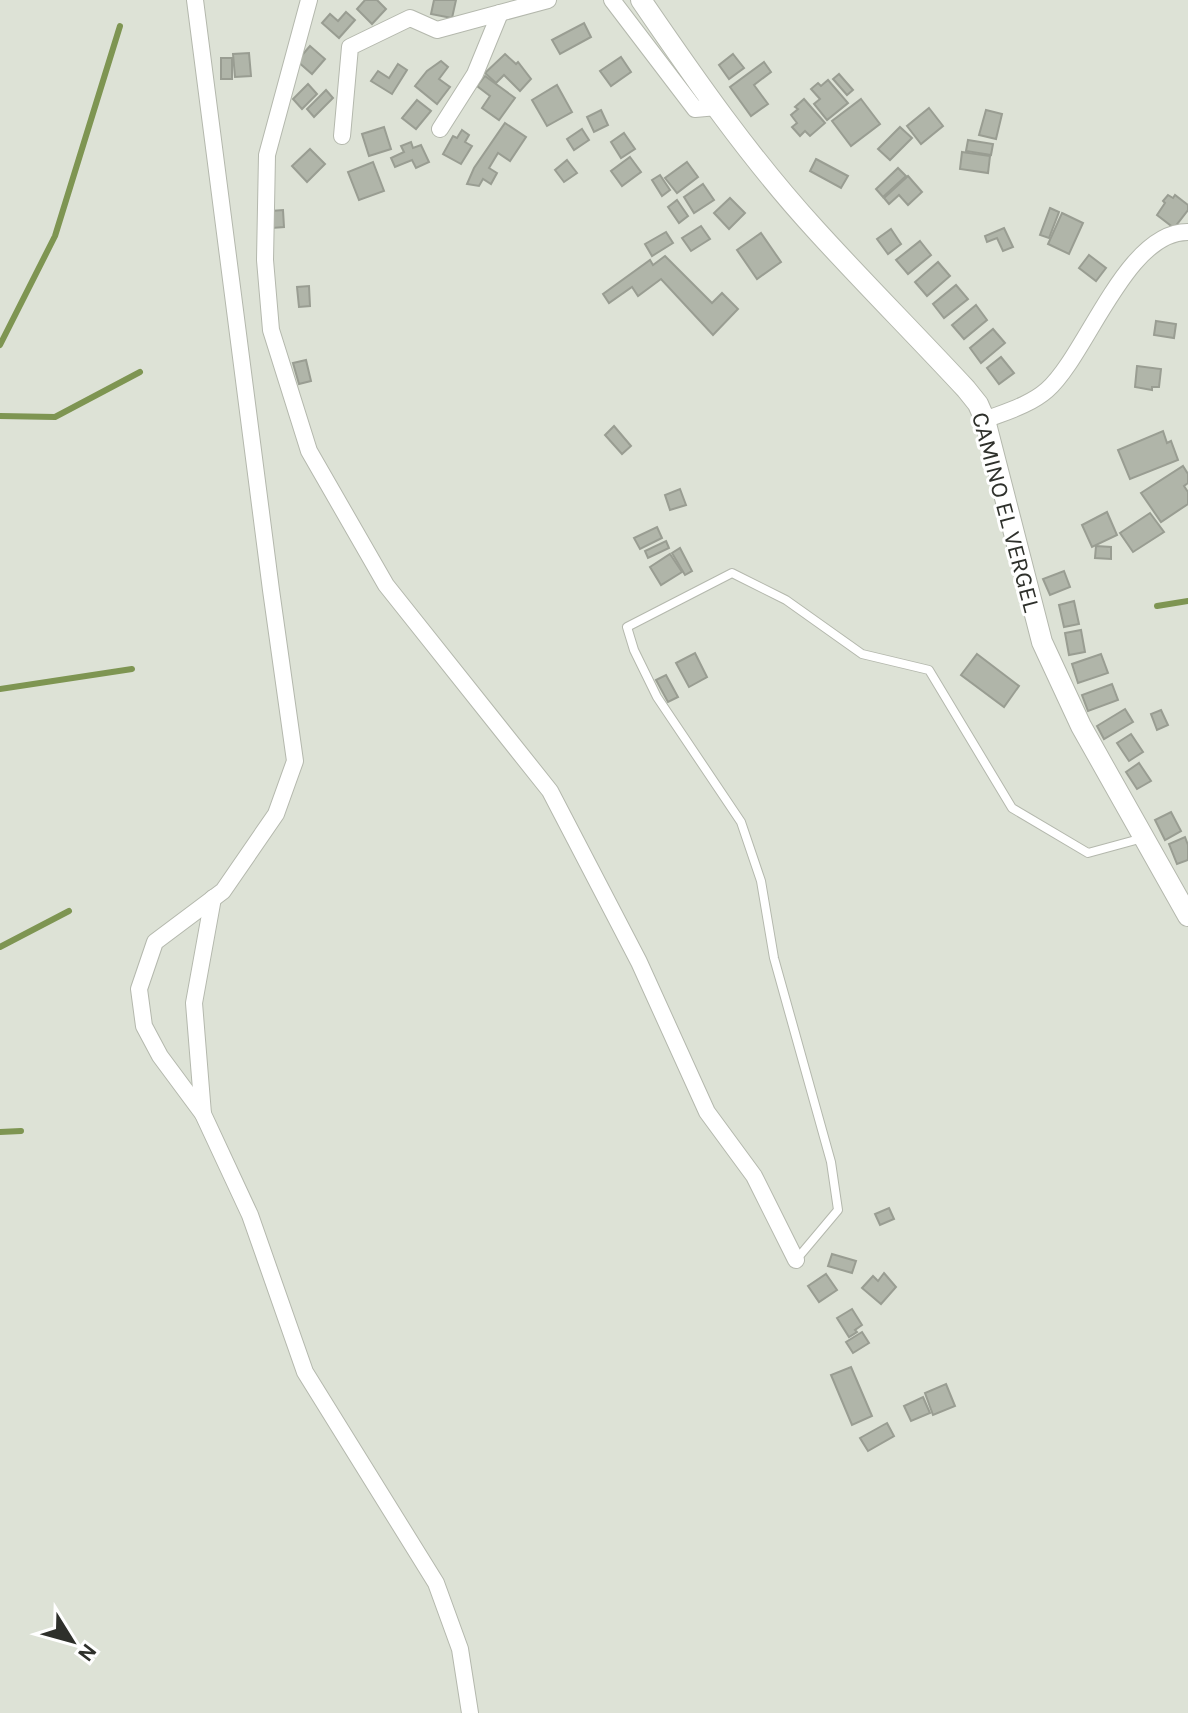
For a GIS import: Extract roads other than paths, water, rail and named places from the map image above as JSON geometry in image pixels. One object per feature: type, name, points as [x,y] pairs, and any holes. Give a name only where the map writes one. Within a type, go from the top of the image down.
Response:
[{"type":"street","points":[[195,0],[266,559],[295,761],[276,814],[223,891],[155,942],[139,989],[144,1026],[160,1056],[203,1114],[250,1215],[305,1372],[436,1583],[460,1649],[470,1713]]},
{"type":"street","points":[[309,0],[267,155],[265,260],[271,330],[309,451],[386,585],[550,791],[639,962],[707,1112],[754,1176],[796,1260]]},
{"type":"street","points":[[342,136],[350,47],[410,18],[437,30],[548,0]]},
{"type":"street","points":[[612,0],[695,109],[717,107]]},
{"type":"street","name":"CAMINO EL VERGEL","points":[[641,0],[770,176],[978,404],[985,420],[1042,642],[1081,726],[1188,916]]},
{"type":"street","points":[[440,129],[475,74],[500,13]]},
{"type":"street","points":[[985,420],[1024,404],[1047,390],[1137,259],[1159,241],[1183,231],[1188,232]]},
{"type":"street","points":[[203,1114],[194,1003],[213,898]]},
{"type":"lane","points":[[796,1260],[838,1210],[831,1162],[774,958],[761,881],[741,822],[657,697],[634,650],[627,627],[732,573],[786,600],[862,654],[929,670],[1012,808],[1088,853],[1144,838]]},
{"type":"waterway","points":[[0,345],[55,236],[120,26]]},
{"type":"waterway","points":[[0,416],[55,417],[140,372]]},
{"type":"waterway","points":[[1157,606],[1188,601]]},
{"type":"waterway","points":[[0,689],[132,669]]},
{"type":"waterway","points":[[0,947],[69,911]]},
{"type":"waterway","points":[[0,1132],[21,1131]]}]
